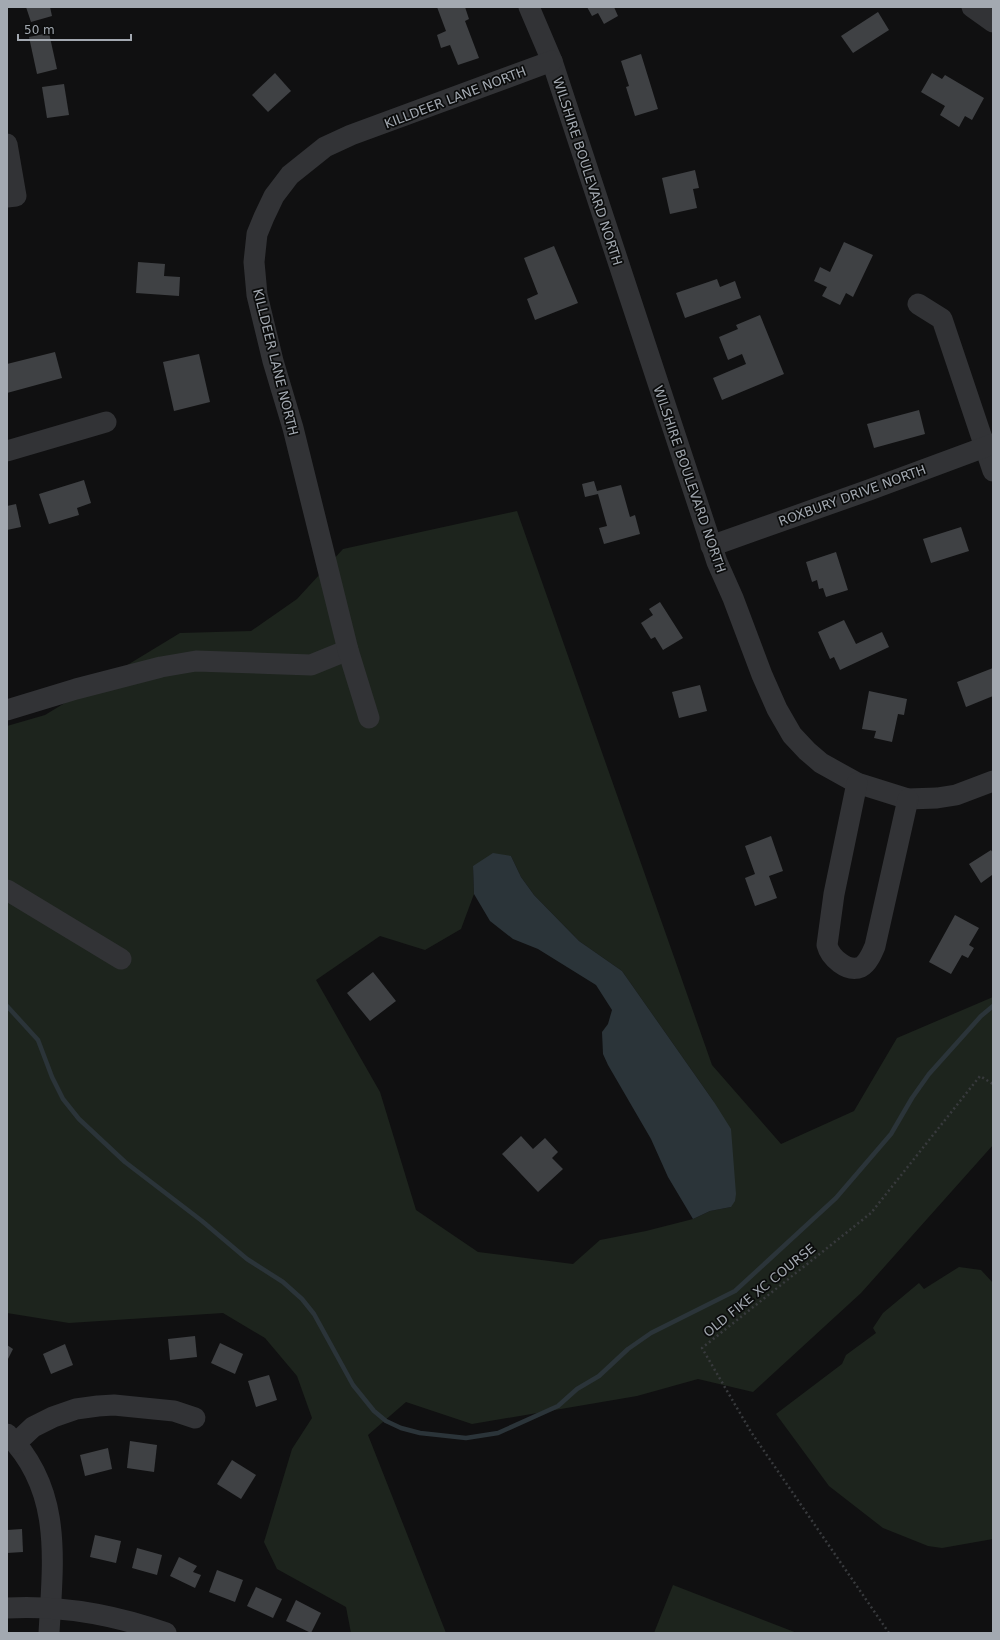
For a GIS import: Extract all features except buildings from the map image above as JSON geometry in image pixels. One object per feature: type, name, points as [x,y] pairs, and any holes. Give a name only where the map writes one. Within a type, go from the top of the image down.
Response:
[{"type":"street","name":"WILSHIRE BOULEVARD NORTH","points":[[530,7],[552,61],[711,546],[777,710],[792,735],[807,751],[821,763],[857,783],[908,799],[937,798],[956,795],[993,781]]},
{"type":"street","points":[[972,7],[993,22]]},
{"type":"street","name":"KILLDEER LANE NORTH","points":[[369,718],[348,650],[293,428],[273,360],[257,295],[254,262],[258,234],[274,196],[290,175],[325,147],[351,135],[552,61]]},
{"type":"street","points":[[7,144],[11,197]]},
{"type":"street","points":[[918,304],[942,319],[989,446],[993,471]]},
{"type":"street","points":[[7,452],[106,422]]},
{"type":"street","name":"ROXBURY DRIVE NORTH","points":[[711,546],[989,446]]},
{"type":"street","points":[[7,710],[76,689],[161,667],[196,661],[311,665],[348,650]]},
{"type":"street","points":[[857,783],[834,894],[827,945],[833,958],[852,968],[861,966],[871,956],[873,951],[908,799]]},
{"type":"street","points":[[7,890],[121,958]]},
{"type":"street","points":[[49,1633],[52,1524],[48,1503],[35,1471],[12,1438],[53,1417],[76,1409],[98,1406],[174,1411],[195,1418]]},
{"type":"street","points":[[7,1608],[69,1609],[109,1617],[166,1633]]},
{"type":"path","name":"OLD FIKE XC COURSE","points":[[889,1633],[751,1432],[702,1348],[871,1213],[980,1076],[993,1084]]},
{"type":"shaded area","points":[[517,511],[712,1065],[781,1144],[854,1111],[897,1038],[993,997],[993,1145],[861,1293],[753,1392],[698,1379],[637,1396],[472,1424],[406,1402],[368,1435],[446,1633],[351,1633],[346,1607],[277,1569],[264,1542],[292,1449],[312,1418],[297,1376],[265,1338],[223,1313],[69,1323],[7,1313],[7,726],[45,715],[180,633],[251,631],[297,599],[343,549]],"holes":[[[511,856],[521,877],[534,895],[579,941],[622,971],[714,1102],[731,1207],[710,1211],[693,1219],[646,1231],[600,1240],[573,1264],[478,1252],[416,1210],[380,1092],[316,980],[380,936],[425,950],[461,929],[474,894],[473,866]]]},
{"type":"shaded area","points":[[493,853],[511,856],[521,877],[534,895],[579,941],[622,971],[714,1102],[731,1129],[736,1194],[735,1201],[731,1207],[710,1211],[693,1219],[668,1177],[651,1139],[603,1054],[602,1032],[608,1024],[612,1010],[596,985],[538,949],[513,939],[490,921],[474,894],[473,866]]},
{"type":"shaded area","points":[[959,1267],[981,1270],[993,1283],[993,1539],[942,1548],[928,1546],[883,1528],[829,1486],[776,1414],[842,1364],[846,1355],[876,1333],[873,1328],[883,1313],[919,1283],[924,1289]]},
{"type":"shaded area","points":[[673,1585],[797,1633],[654,1633]]},
{"type":"waterway","points":[[7,1006],[38,1040],[52,1077],[63,1099],[79,1119],[125,1162],[202,1221],[247,1259],[283,1282],[302,1299],[314,1314],[353,1385],[374,1411],[386,1421],[401,1428],[420,1433],[466,1438],[498,1433],[558,1406],[577,1389],[599,1376],[628,1349],[651,1333],[735,1291],[836,1198],[891,1134],[912,1098],[929,1074],[981,1016],[993,1006]]}]
